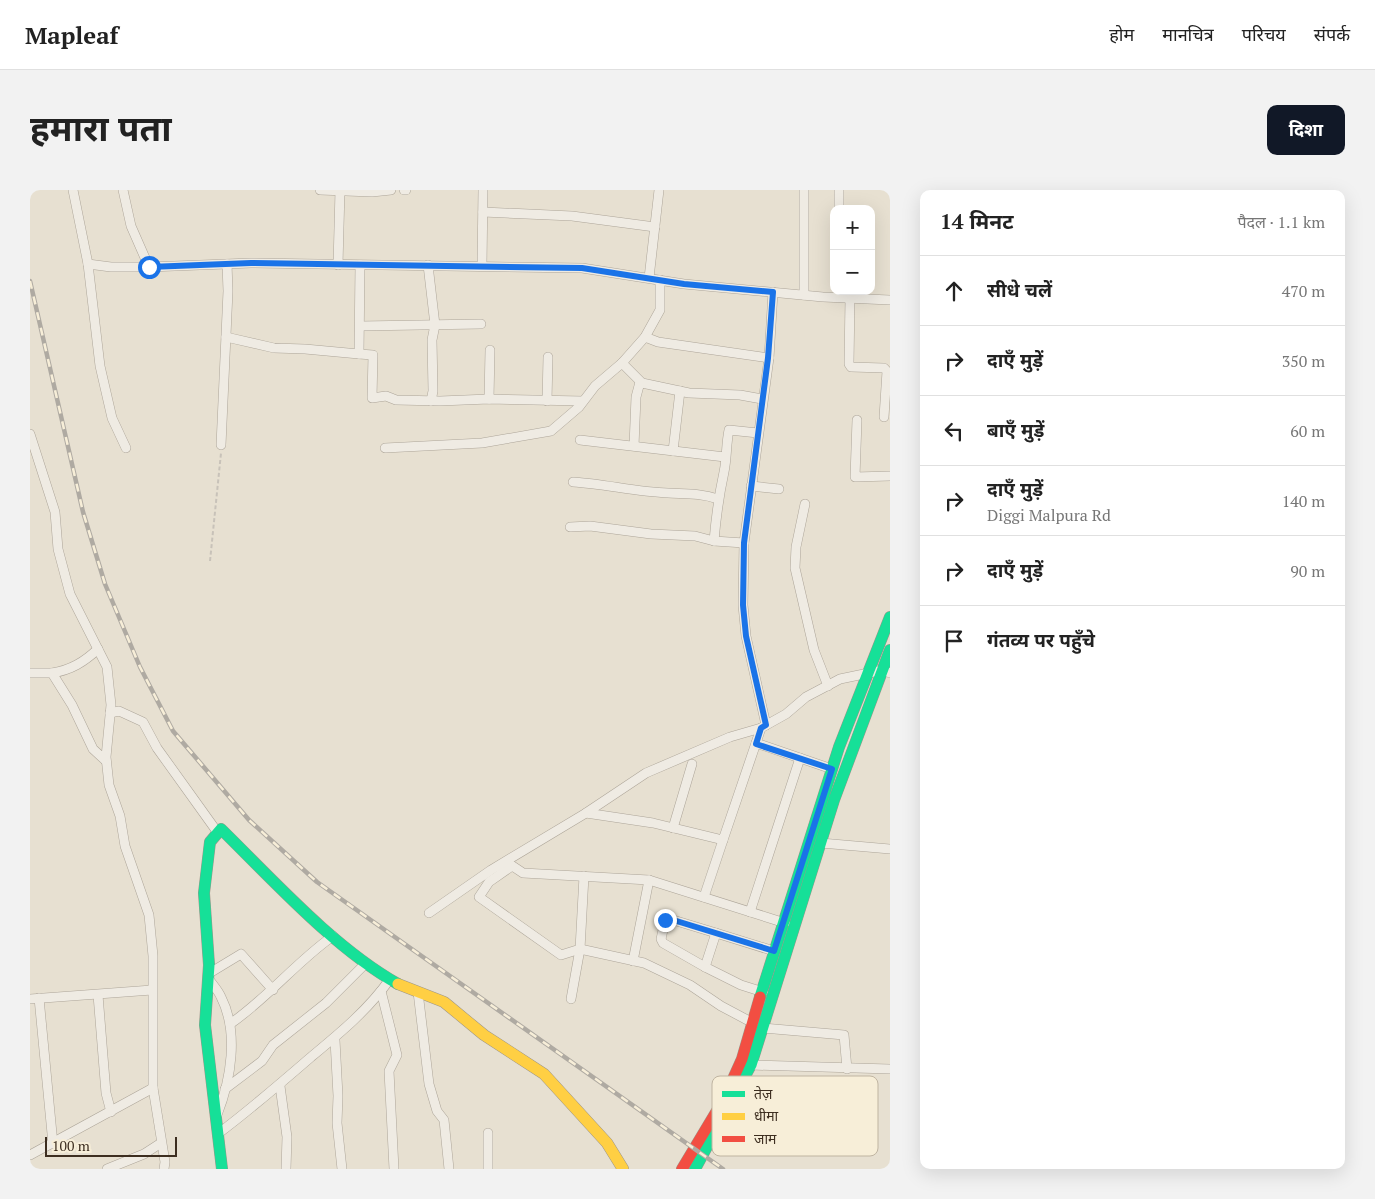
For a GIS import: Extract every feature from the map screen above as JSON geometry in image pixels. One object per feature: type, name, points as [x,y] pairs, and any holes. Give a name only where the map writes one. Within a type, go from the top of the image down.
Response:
[{"type":"main road","points":[[740,1076],[751,1065],[764,989],[774,951],[832,769],[890,617]]},
{"type":"main road","points":[[739,1076],[796,927],[844,773],[886,671],[890,650]]},
{"type":"main road","points":[[222,1169],[205,1025],[208,976],[204,893],[210,842],[221,829],[333,936],[366,963],[390,979],[444,1002],[484,1035],[544,1074],[560,1094],[607,1143],[623,1169]]},
{"type":"main road","points":[[682,1169],[712,1119]]},
{"type":"main road","points":[[695,1169],[712,1133]]},
{"type":"street","points":[[72,190],[88,264],[100,366],[112,418],[126,448]]},
{"type":"street","points":[[123,190],[131,226],[149,267]]},
{"type":"street","points":[[320,190],[391,190]]},
{"type":"street","points":[[338,264],[340,190]]},
{"type":"street","points":[[482,266],[483,190]]},
{"type":"street","points":[[649,278],[659,190]]},
{"type":"street","points":[[804,190],[804,295]]},
{"type":"street","points":[[839,190],[839,205]]},
{"type":"street","points":[[483,212],[572,216],[655,227]]},
{"type":"street","points":[[88,264],[111,267],[338,264],[582,268],[660,280],[773,292],[804,295],[830,294]]},
{"type":"street","points":[[221,445],[227,264]]},
{"type":"street","points":[[359,354],[360,265]]},
{"type":"street","points":[[428,265],[435,325],[432,340],[433,391],[431,401]]},
{"type":"street","points":[[385,448],[482,443],[551,431],[583,401],[595,386],[622,363],[645,337],[660,310],[660,280]]},
{"type":"street","points":[[704,897],[763,726],[746,636],[743,605],[744,543],[768,358],[773,292]]},
{"type":"street","points":[[841,295],[850,298],[890,300]]},
{"type":"street","points":[[850,298],[849,364],[851,367],[884,368],[886,371],[884,418]]},
{"type":"street","points":[[360,326],[481,324]]},
{"type":"street","points":[[226,337],[274,348],[305,348],[373,355],[372,398],[386,396],[396,400],[431,401],[489,399],[583,401]]},
{"type":"street","points":[[645,337],[658,342],[768,358]]},
{"type":"street","points":[[489,399],[490,350]]},
{"type":"street","points":[[547,401],[548,357]]},
{"type":"street","points":[[622,363],[640,382],[680,391],[762,399]]},
{"type":"street","points":[[634,446],[636,397],[640,382]]},
{"type":"street","points":[[673,451],[680,391]]},
{"type":"street","points":[[857,420],[855,477],[890,476]]},
{"type":"street","points":[[714,541],[718,499],[729,430],[758,433]]},
{"type":"street","points":[[30,434],[55,512],[58,549],[70,594],[107,667],[110,713],[106,761],[109,785],[120,816],[125,846],[149,915],[153,956],[153,1088],[164,1169]]},
{"type":"street","points":[[580,440],[725,457]]},
{"type":"street","points":[[573,482],[622,486],[668,493],[687,492],[718,499]]},
{"type":"street","points":[[751,486],[779,489]]},
{"type":"street","points":[[805,504],[796,547],[795,568],[814,650],[828,686]]},
{"type":"street","points":[[570,527],[590,526],[651,534],[695,536],[714,541],[744,543]]},
{"type":"street","points":[[30,673],[65,671],[78,665],[98,649]]},
{"type":"street","points":[[429,913],[508,864],[646,773],[721,741],[763,726],[786,714],[806,697],[840,679],[868,672],[886,671]]},
{"type":"street","points":[[52,673],[72,705],[93,749],[106,761]]},
{"type":"street","points":[[110,713],[119,711],[143,722],[157,748],[218,833]]},
{"type":"street","points":[[756,744],[832,769]]},
{"type":"street","points":[[750,912],[800,758]]},
{"type":"street","points":[[673,828],[692,764]]},
{"type":"street","points":[[586,813],[653,823],[723,840]]},
{"type":"street","points":[[821,843],[890,849]]},
{"type":"street","points":[[508,864],[523,873],[649,880],[796,927]]},
{"type":"street","points":[[508,864],[489,882],[479,897],[561,955],[580,950],[644,963],[690,985],[721,1006],[758,1026],[844,1035],[848,1069]]},
{"type":"street","points":[[570,999],[580,950],[584,876]]},
{"type":"street","points":[[633,961],[649,880]]},
{"type":"street","points":[[764,989],[742,985],[663,943],[661,939],[665,920],[670,919],[774,951]]},
{"type":"street","points":[[705,967],[716,933]]},
{"type":"street","points":[[230,1024],[273,990],[312,950],[333,936]]},
{"type":"street","points":[[216,1117],[226,1089],[230,1058],[230,1024],[222,997],[208,976],[241,954],[273,990]]},
{"type":"street","points":[[226,1089],[262,1061],[273,1045],[326,1003],[366,963]]},
{"type":"street","points":[[219,1133],[335,1040],[382,991],[390,979]]},
{"type":"street","points":[[53,1144],[34,999],[152,990]]},
{"type":"street","points":[[382,991],[397,1056],[389,1071],[394,1169]]},
{"type":"street","points":[[418,992],[428,1077],[437,1111],[444,1120],[449,1169]]},
{"type":"street","points":[[98,995],[106,1093],[111,1112]]},
{"type":"street","points":[[335,1040],[338,1096],[337,1123],[342,1169]]},
{"type":"street","points":[[751,1065],[890,1069]]},
{"type":"street","points":[[280,1086],[287,1137],[286,1169]]},
{"type":"street","points":[[30,1155],[153,1088]]},
{"type":"street","points":[[488,1133],[488,1169]]},
{"type":"street","points":[[107,1169],[144,1154],[161,1143]]},
{"type":"path","points":[[210,561],[221,445]]},
{"type":"railway","points":[[30,281],[83,512],[105,584],[140,667],[173,731],[249,820],[317,882],[723,1169]]},
{"type":"traffic: fast","points":[[760,997],[839,747],[890,617]]},
{"type":"traffic: fast","points":[[745,1076],[751,1065],[834,800],[890,650]]},
{"type":"traffic: fast","points":[[222,1169],[205,1025],[209,965],[204,893],[210,842],[221,829],[328,933],[374,969],[398,984]]},
{"type":"traffic: fast","points":[[695,1169],[712,1137]]},
{"type":"traffic: slow","points":[[398,984],[444,1002],[484,1035],[544,1074],[607,1143],[623,1169]]},
{"type":"traffic: jam","points":[[734,1076],[742,1059],[760,997]]},
{"type":"traffic: jam","points":[[682,1169],[712,1119]]},
{"type":"route","points":[[149,267],[251,263],[582,268],[684,284],[773,292],[768,358],[760,407],[744,543],[743,605],[746,636],[753,663],[758,697],[766,725],[761,728],[756,744],[832,769],[805,848],[774,951],[670,919],[665,920]]}]
